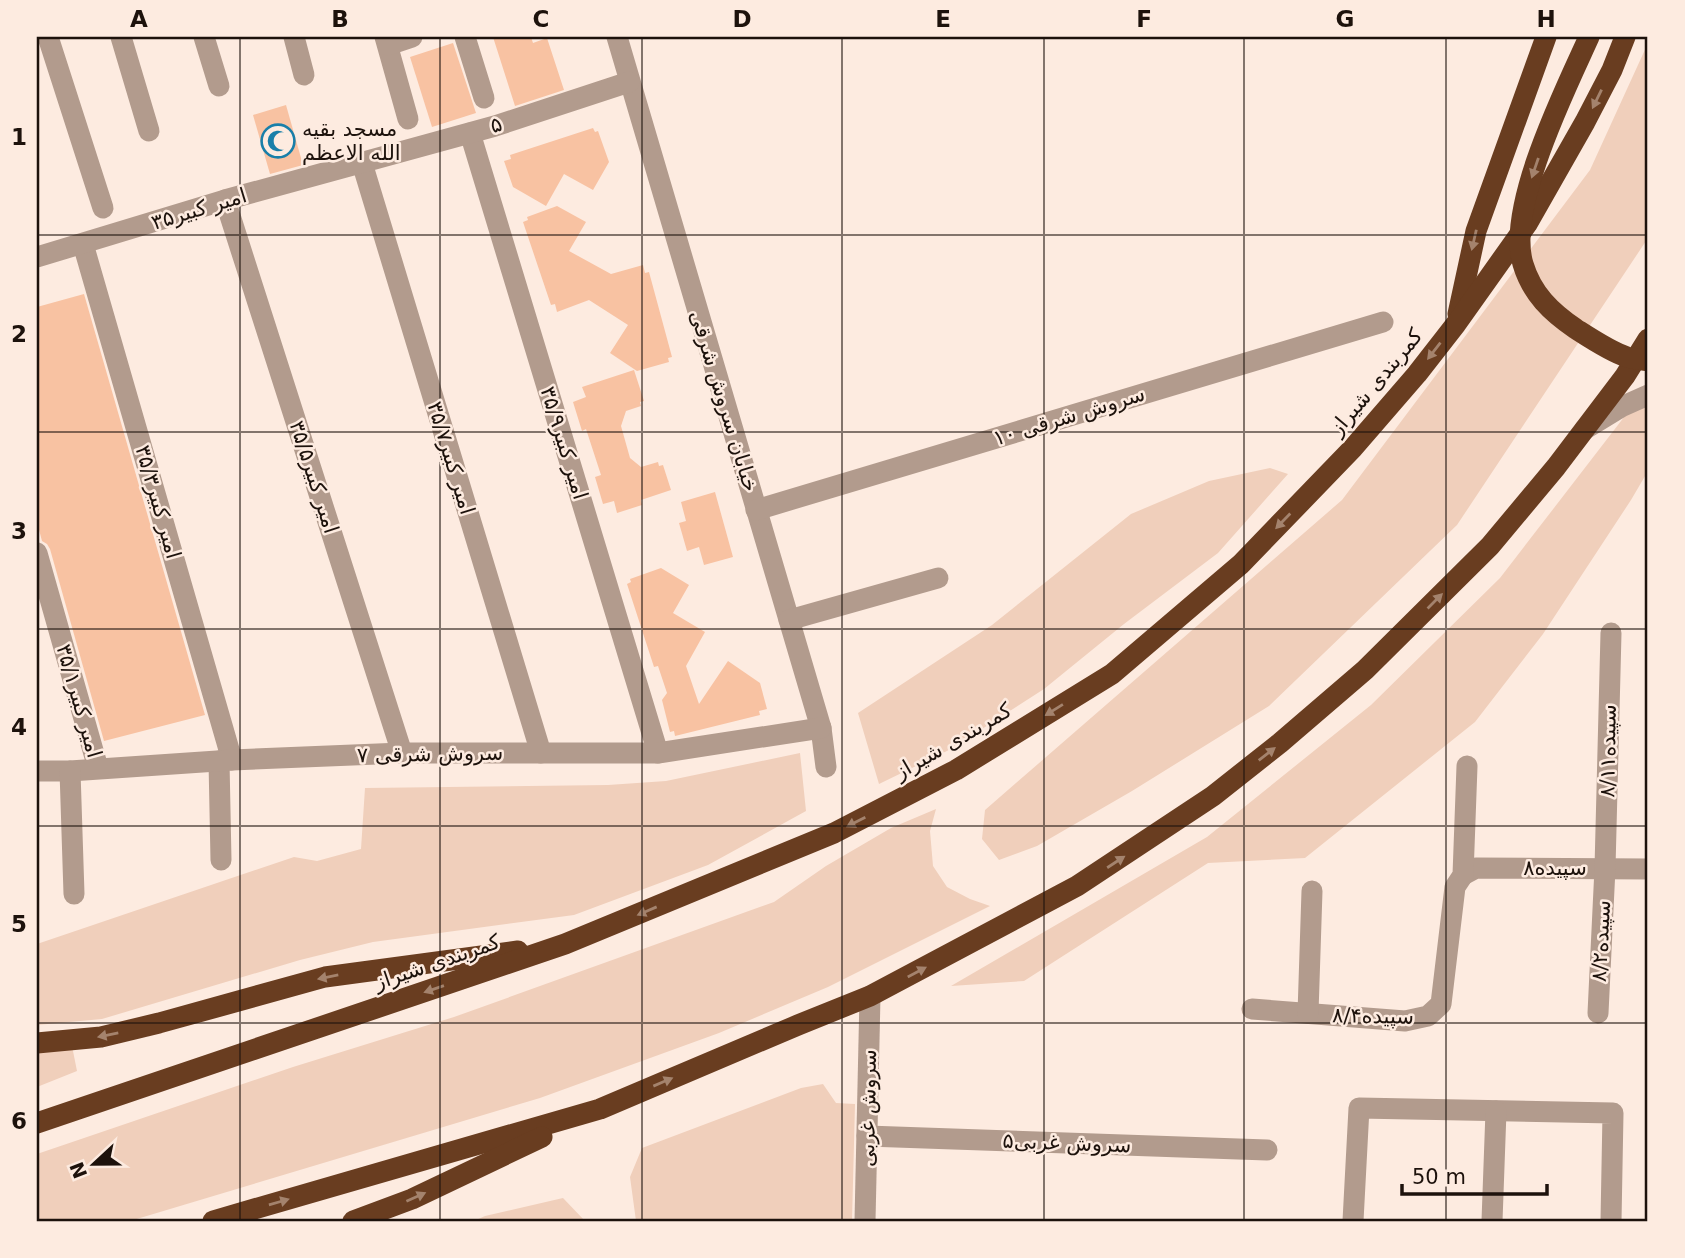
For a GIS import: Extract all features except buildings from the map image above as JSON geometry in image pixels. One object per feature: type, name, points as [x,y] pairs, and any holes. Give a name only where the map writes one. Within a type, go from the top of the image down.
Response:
[{"type":"highway","points":[[1456,324],[1476,231],[1546,37]]},
{"type":"highway","points":[[1589,37],[1552,119],[1527,192],[1520,229],[1522,263],[1536,295],[1556,316],[1589,338],[1626,357],[1648,361]]},
{"type":"highway","name":"کمربندی شیراز","points":[[37,1124],[565,944],[834,833],[956,771],[1112,674],[1241,564],[1353,448],[1417,374],[1527,224],[1586,122],[1625,37]]},
{"type":"highway","points":[[353,1221],[412,1199],[600,1109],[870,996],[1077,887],[1213,796],[1365,670],[1490,546],[1556,467],[1625,376],[1648,339]]},
{"type":"highway","points":[[37,1043],[102,1037],[325,977],[565,944]]},
{"type":"highway","points":[[214,1221],[600,1109]]},
{"type":"street","points":[[48,37],[103,208]]},
{"type":"street","points":[[121,37],[149,131]]},
{"type":"street","points":[[204,37],[219,86]]},
{"type":"street","points":[[293,37],[304,75]]},
{"type":"street","points":[[408,119],[386,41],[412,37]]},
{"type":"street","points":[[466,37],[484,99]]},
{"type":"street","name":"خیابان سروش شرقی","points":[[617,37],[821,728],[826,767]]},
{"type":"street","name":"۵","points":[[362,163],[470,133],[629,82]]},
{"type":"street","name":"امیر کبیر۳۵/۹","points":[[470,133],[658,753]]},
{"type":"street","name":"امیر کبیر۳۵","points":[[37,257],[225,200],[362,163]]},
{"type":"street","name":"امیر کبیر۳۵/۷","points":[[362,163],[541,753]]},
{"type":"street","name":"امیر کبیر۳۵/۵","points":[[225,200],[402,753]]},
{"type":"street","name":"امیر کبیر۳۵/۳","points":[[83,244],[225,761],[221,860]]},
{"type":"street","name":"سروش شرقی ۱۰","points":[[756,510],[1383,322]]},
{"type":"street","points":[[1585,429],[1621,407],[1648,395]]},
{"type":"street","name":"امیر کبیر۳۵/۱","points":[[37,554],[98,768]]},
{"type":"street","points":[[789,620],[938,578]]},
{"type":"street","name":"سپیده۸/۱۱","points":[[1605,868],[1611,633]]},
{"type":"street","name":"سروش شرقی ۷","points":[[37,771],[402,753],[658,753],[821,728]]},
{"type":"street","name":"سپیده۸/۴","points":[[1252,1009],[1405,1021],[1428,1016],[1441,1004],[1455,887],[1463,875],[1467,766]]},
{"type":"street","points":[[69,771],[74,894]]},
{"type":"street","name":"سپیده۸","points":[[1463,875],[1476,868],[1648,869]]},
{"type":"street","name":"سپیده۸/۲","points":[[1598,1013],[1605,868]]},
{"type":"street","points":[[1308,1013],[1312,891]]},
{"type":"street","name":"سروش غربی","points":[[865,1221],[870,996]]},
{"type":"street","points":[[1353,1221],[1359,1108],[1613,1113],[1611,1221]]},
{"type":"street","points":[[1492,1221],[1496,1111]]},
{"type":"street","name":"سروش غربی۵","points":[[867,1136],[1267,1150]]},
{"type":"shaded area","points":[[1648,43],[1648,238],[1457,525],[1269,706],[1037,846],[999,860],[982,839],[985,810],[1342,500],[1590,170]]},
{"type":"shaded area","points":[[1648,386],[1648,471],[1543,634],[1475,722],[1305,858],[1208,863],[1024,981],[951,986],[1207,837],[1371,705],[1500,578]]},
{"type":"shaded area","points":[[1270,468],[1288,474],[1218,553],[1044,689],[951,749],[879,784],[858,713],[992,625],[1131,514],[1209,481]]},
{"type":"shaded area","points":[[800,753],[806,811],[708,865],[574,915],[373,942],[300,960],[102,1019],[37,1025],[37,944],[294,857],[317,861],[361,849],[365,788],[608,785],[666,781]]},
{"type":"shaded area","points":[[936,809],[930,831],[933,866],[947,887],[990,906],[828,987],[719,1033],[540,1098],[130,1221],[37,1221],[37,1154],[293,1067],[454,1017],[774,902],[826,866],[891,828]]},
{"type":"shaded area","points":[[72,1046],[77,1071],[37,1087],[37,1047]]},
{"type":"shaded area","points":[[823,1084],[836,1103],[855,1104],[852,1221],[636,1221],[630,1177],[642,1148],[801,1088]]},
{"type":"shaded area","points":[[563,1198],[585,1221],[474,1221],[485,1216]]},
{"type":"place","name":"مسجد بقیه الله الاعظم","points":[[278,141]]}]
